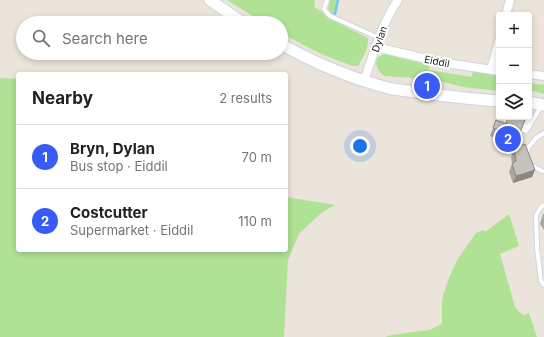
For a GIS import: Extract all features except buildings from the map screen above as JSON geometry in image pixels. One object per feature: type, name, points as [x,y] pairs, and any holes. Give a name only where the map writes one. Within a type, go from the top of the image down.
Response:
[{"type":"main road","points":[[210,0],[233,16]]},
{"type":"main road","points":[[288,48],[342,73],[393,89],[496,102]]},
{"type":"main road","points":[[532,103],[543,105]]},
{"type":"street","name":"Dylan","points":[[364,81],[385,22],[398,0]]},
{"type":"street","points":[[507,12],[510,0]]},
{"type":"street","name":"Eiddil","points":[[376,47],[439,62],[495,70]]},
{"type":"street","points":[[495,70],[498,48]]},
{"type":"street","points":[[532,74],[544,76]]},
{"type":"lane","points":[[327,0],[324,8],[330,16],[379,38]]},
{"type":"lane","points":[[522,127],[526,131],[543,105]]},
{"type":"lane","points":[[519,120],[530,125]]},
{"type":"lane","points":[[544,133],[536,138],[528,148],[527,157],[531,166],[544,171]]},
{"type":"lane","points":[[544,205],[536,215],[541,281],[544,285]]},
{"type":"green space","points":[[227,0],[315,0],[314,7],[329,18],[368,38],[367,49],[358,66],[352,66],[319,53],[288,37],[288,16],[253,16]]},
{"type":"green space","points":[[330,0],[338,0],[334,15],[331,14],[328,9]]},
{"type":"green space","points":[[385,54],[430,65],[429,70],[472,77],[473,69],[496,73],[496,91],[463,87],[431,79],[384,76],[378,70],[376,63],[378,57]]},
{"type":"green space","points":[[0,78],[16,79],[16,252],[288,252],[288,197],[335,205],[321,213],[299,234],[288,260],[284,337],[0,337]]},
{"type":"green space","points":[[532,83],[544,85],[544,94],[532,91]]},
{"type":"green space","points":[[509,214],[519,246],[500,254],[515,307],[524,315],[529,313],[537,337],[385,337],[429,330],[442,324],[442,300],[448,280],[457,260],[476,233],[484,230],[485,232]]},
{"type":"waterway","points":[[335,14],[338,0]]},
{"type":"place","name":"Bryn, Dylan","points":[[427,86]]},
{"type":"place","name":"Costcutter","points":[[508,139]]}]
